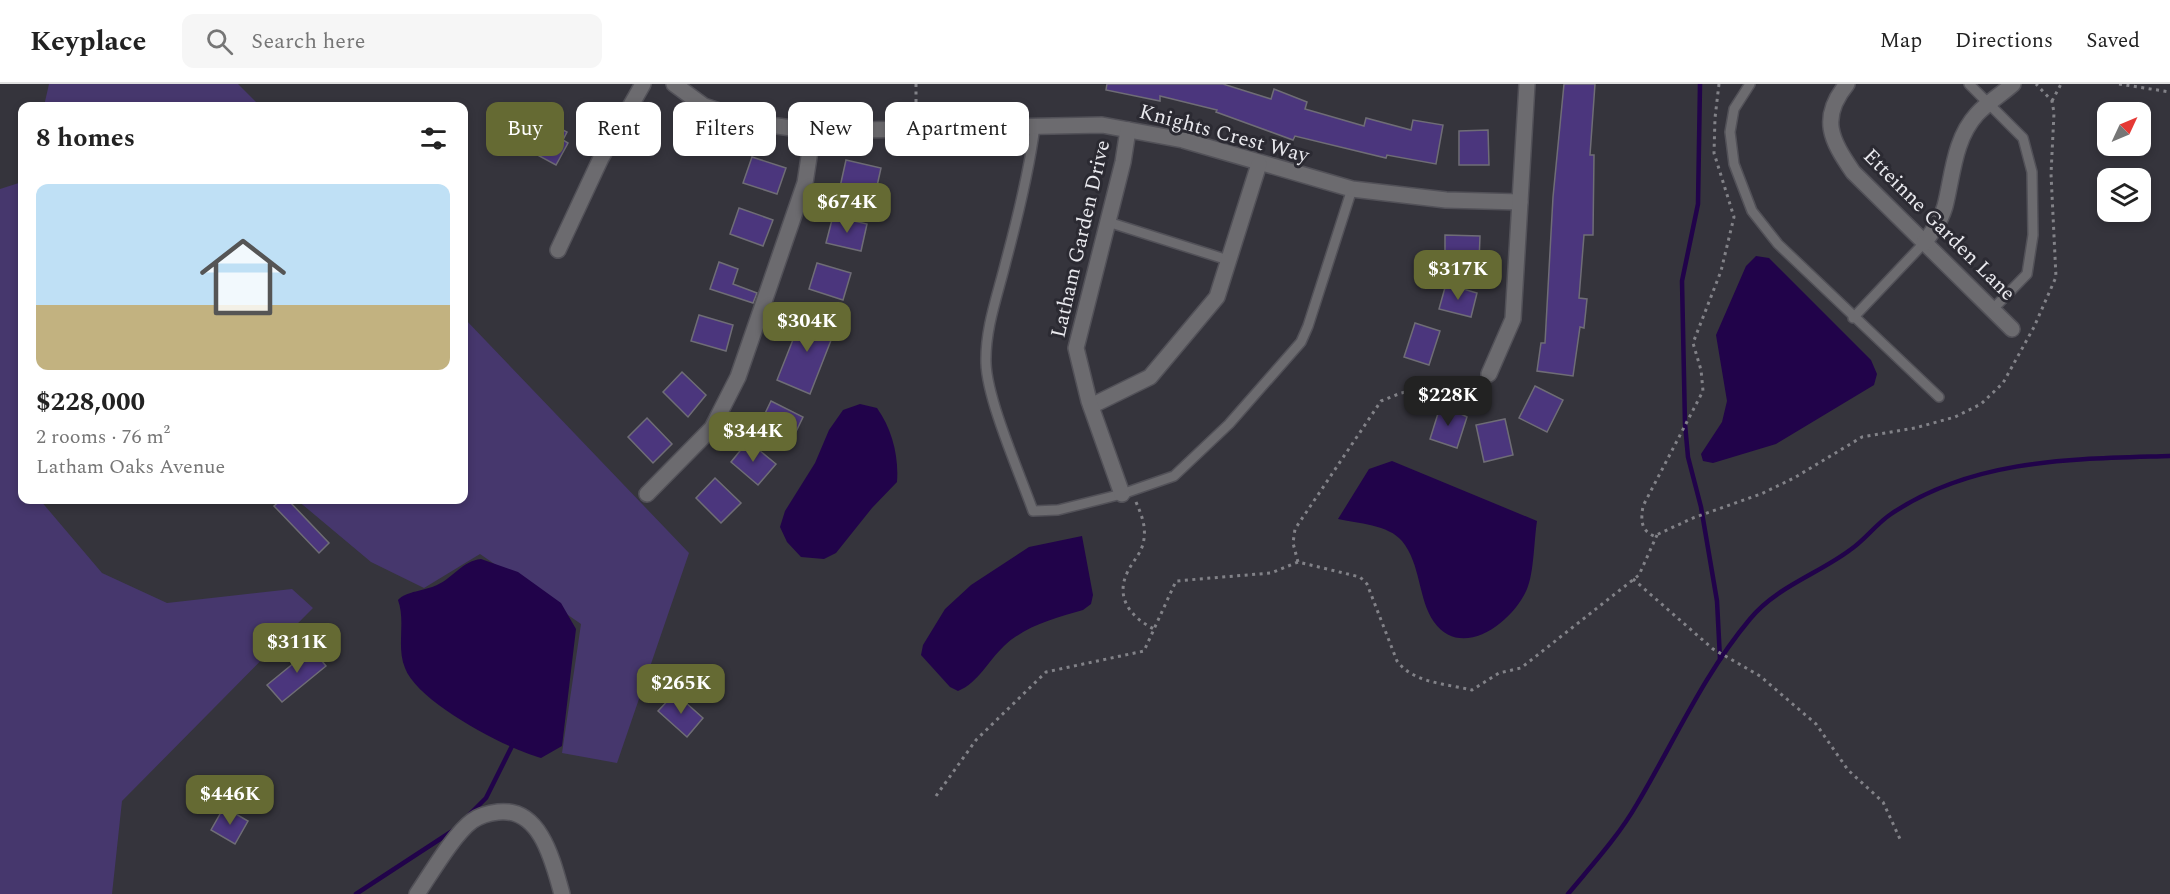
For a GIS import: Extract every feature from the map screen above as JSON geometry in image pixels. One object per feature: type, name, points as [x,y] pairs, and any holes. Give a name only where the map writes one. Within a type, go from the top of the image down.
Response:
[{"type":"street","points":[[558,250],[601,158],[644,84]]},
{"type":"street","name":"Knights Crest Way","points":[[674,84],[704,106],[756,123],[788,127]]},
{"type":"street","points":[[1489,374],[1513,319],[1527,84]]},
{"type":"street","name":"Etteinne Garden Lane","points":[[1847,84],[1839,93],[1829,119],[1835,146],[1853,172],[2012,329]]},
{"type":"street","points":[[1924,243],[1936,227],[1946,203],[1950,173],[1963,135],[1976,114],[2013,84]]},
{"type":"street","name":"Knights Crest Way","points":[[873,129],[1102,125],[1183,140],[1259,164],[1352,189],[1446,200],[1520,202]]},
{"type":"street","name":"Latham Garden Drive","points":[[1122,494],[1091,406],[1076,348],[1108,222],[1128,130]]},
{"type":"street","points":[[647,494],[712,428],[738,376],[805,183],[809,156]]},
{"type":"street","points":[[1091,406],[1150,377],[1217,297],[1259,164]]},
{"type":"street","points":[[417,894],[472,821],[490,813],[502,811],[514,812],[528,819],[536,829],[553,864],[562,894]]},
{"type":"lane","points":[[1750,84],[1734,109],[1730,132],[1734,164],[1752,211],[1778,244],[1853,318],[1939,397]]},
{"type":"lane","points":[[1969,84],[2023,138],[2032,172],[2033,236],[2026,274],[1992,310]]},
{"type":"lane","points":[[1035,126],[1031,156],[987,345],[986,366],[992,393],[1033,511],[1058,510],[1122,494],[1174,476],[1229,424],[1301,342],[1352,189]]},
{"type":"lane","points":[[1108,222],[1228,260]]},
{"type":"lane","points":[[1853,318],[1924,243]]},
{"type":"path","points":[[916,84],[916,102]]},
{"type":"path","points":[[1719,84],[1714,153],[1734,217],[1724,262],[1693,344],[1701,369],[1703,391],[1643,506],[1643,527],[1647,533],[1657,536],[1693,518],[1761,494],[1794,478],[1862,437],[1915,428],[1955,417],[1981,404],[2003,383],[2034,327],[2056,277],[2051,174],[2052,101],[2061,84]]},
{"type":"path","points":[[2036,84],[2052,101]]},
{"type":"path","points":[[2119,84],[2170,92]]},
{"type":"path","points":[[1298,562],[1293,543],[1295,529],[1381,401],[1401,393],[1458,382]]},
{"type":"path","points":[[1137,502],[1145,525],[1143,544],[1128,570],[1123,593],[1130,612],[1154,630]]},
{"type":"path","points":[[936,796],[976,740],[1046,672],[1144,651],[1176,581],[1271,573],[1298,562],[1360,577],[1367,585],[1397,661],[1405,671],[1418,678],[1472,690],[1499,674],[1521,668],[1634,579],[1649,558],[1657,536]]},
{"type":"path","points":[[1634,579],[1713,649],[1760,676],[1816,724],[1848,770],[1883,802],[1900,839]]},
{"type":"shaded area","points":[[49,84],[238,84],[256,102],[45,102]]},
{"type":"shaded area","points":[[18,183],[18,504],[43,504],[102,573],[167,603],[292,589],[313,608],[122,801],[112,894],[0,894],[0,189]]},
{"type":"shaded area","points":[[1756,256],[1769,258],[1871,360],[1877,374],[1874,385],[1776,444],[1713,463],[1703,461],[1701,454],[1722,422],[1727,401],[1716,335],[1746,266]]},
{"type":"shaded area","points":[[468,322],[689,553],[617,763],[562,753],[581,624],[480,554],[424,588],[371,562],[302,504],[468,504]]},
{"type":"shaded area","points":[[860,404],[877,408],[887,425],[896,453],[897,482],[872,508],[836,553],[824,559],[801,557],[787,542],[780,527],[785,511],[815,463],[829,430],[843,410]]},
{"type":"shaded area","points":[[1392,461],[1537,521],[1527,589],[1510,614],[1486,632],[1472,637],[1458,638],[1445,633],[1429,613],[1413,560],[1402,541],[1381,528],[1338,519],[1369,469]]},
{"type":"shaded area","points":[[1082,536],[1093,595],[1091,604],[1083,610],[1021,633],[998,652],[971,683],[958,691],[950,687],[921,655],[923,645],[945,609],[971,585],[1029,547]]},
{"type":"shaded area","points":[[481,559],[518,572],[561,603],[576,629],[562,746],[541,758],[486,735],[444,709],[413,681],[402,660],[401,617],[398,600],[437,585],[468,563]]},
{"type":"building","points":[[1107,84],[1223,84],[1271,99],[1274,89],[1307,102],[1305,109],[1364,126],[1366,118],[1411,130],[1413,120],[1443,125],[1436,164],[1387,155],[1386,158],[1295,136],[1293,140],[1216,112],[1217,110],[1160,96],[1160,101],[1106,90]]},
{"type":"building","points":[[1564,84],[1595,84],[1590,155],[1594,155],[1593,235],[1584,235],[1579,298],[1587,299],[1584,328],[1580,327],[1573,376],[1537,371],[1541,343],[1545,343],[1553,197]]},
{"type":"building","points":[[1488,130],[1489,165],[1459,165],[1459,131]]},
{"type":"building","points":[[539,156],[561,156],[556,165]]},
{"type":"building","points":[[752,157],[786,168],[777,194],[743,183]]},
{"type":"building","points":[[846,160],[881,168],[875,195],[840,187]]},
{"type":"building","points":[[739,208],[773,220],[763,246],[730,234]]},
{"type":"building","points":[[833,216],[867,224],[861,251],[826,243]]},
{"type":"building","points":[[1445,235],[1480,236],[1479,263],[1445,261]]},
{"type":"building","points":[[719,262],[738,269],[733,284],[757,293],[753,303],[710,289]]},
{"type":"building","points":[[817,263],[851,273],[843,300],[809,289]]},
{"type":"building","points":[[1446,284],[1477,293],[1471,317],[1439,309]]},
{"type":"building","points":[[804,312],[837,325],[810,394],[777,380]]},
{"type":"building","points":[[699,315],[733,325],[726,351],[691,341]]},
{"type":"building","points":[[1415,323],[1440,331],[1429,365],[1404,357]]},
{"type":"building","points":[[682,372],[706,395],[688,417],[663,392]]},
{"type":"building","points":[[1535,386],[1563,400],[1547,432],[1519,418]]},
{"type":"building","points":[[771,401],[803,417],[791,442],[759,426]]},
{"type":"building","points":[[1441,404],[1467,417],[1457,448],[1430,439]]},
{"type":"building","points":[[647,418],[672,444],[653,463],[628,437]]},
{"type":"building","points":[[1505,419],[1513,455],[1484,462],[1476,425]]},
{"type":"building","points":[[748,441],[776,464],[758,485],[731,462]]},
{"type":"building","points":[[715,478],[741,503],[721,523],[696,498]]},
{"type":"building","points":[[292,504],[329,543],[319,553],[274,506]]},
{"type":"building","points":[[308,644],[326,666],[282,702],[267,685],[300,658],[296,654]]},
{"type":"building","points":[[675,693],[703,718],[687,737],[658,711]]},
{"type":"building","points":[[224,807],[248,821],[235,844],[211,830]]},
{"type":"waterway","points":[[1700,84],[1698,204],[1682,281],[1685,424],[1688,457],[1701,507],[1717,601],[1720,659]]},
{"type":"waterway","points":[[1568,894],[1630,816],[1703,686],[1733,640],[1760,608],[1772,598],[1838,559],[1861,542],[1891,514],[1923,496],[1956,482],[2026,465],[2098,458],[2170,456]]},
{"type":"waterway","points":[[469,815],[486,798],[513,744]]},
{"type":"waterway","points":[[356,894],[457,828]]}]
